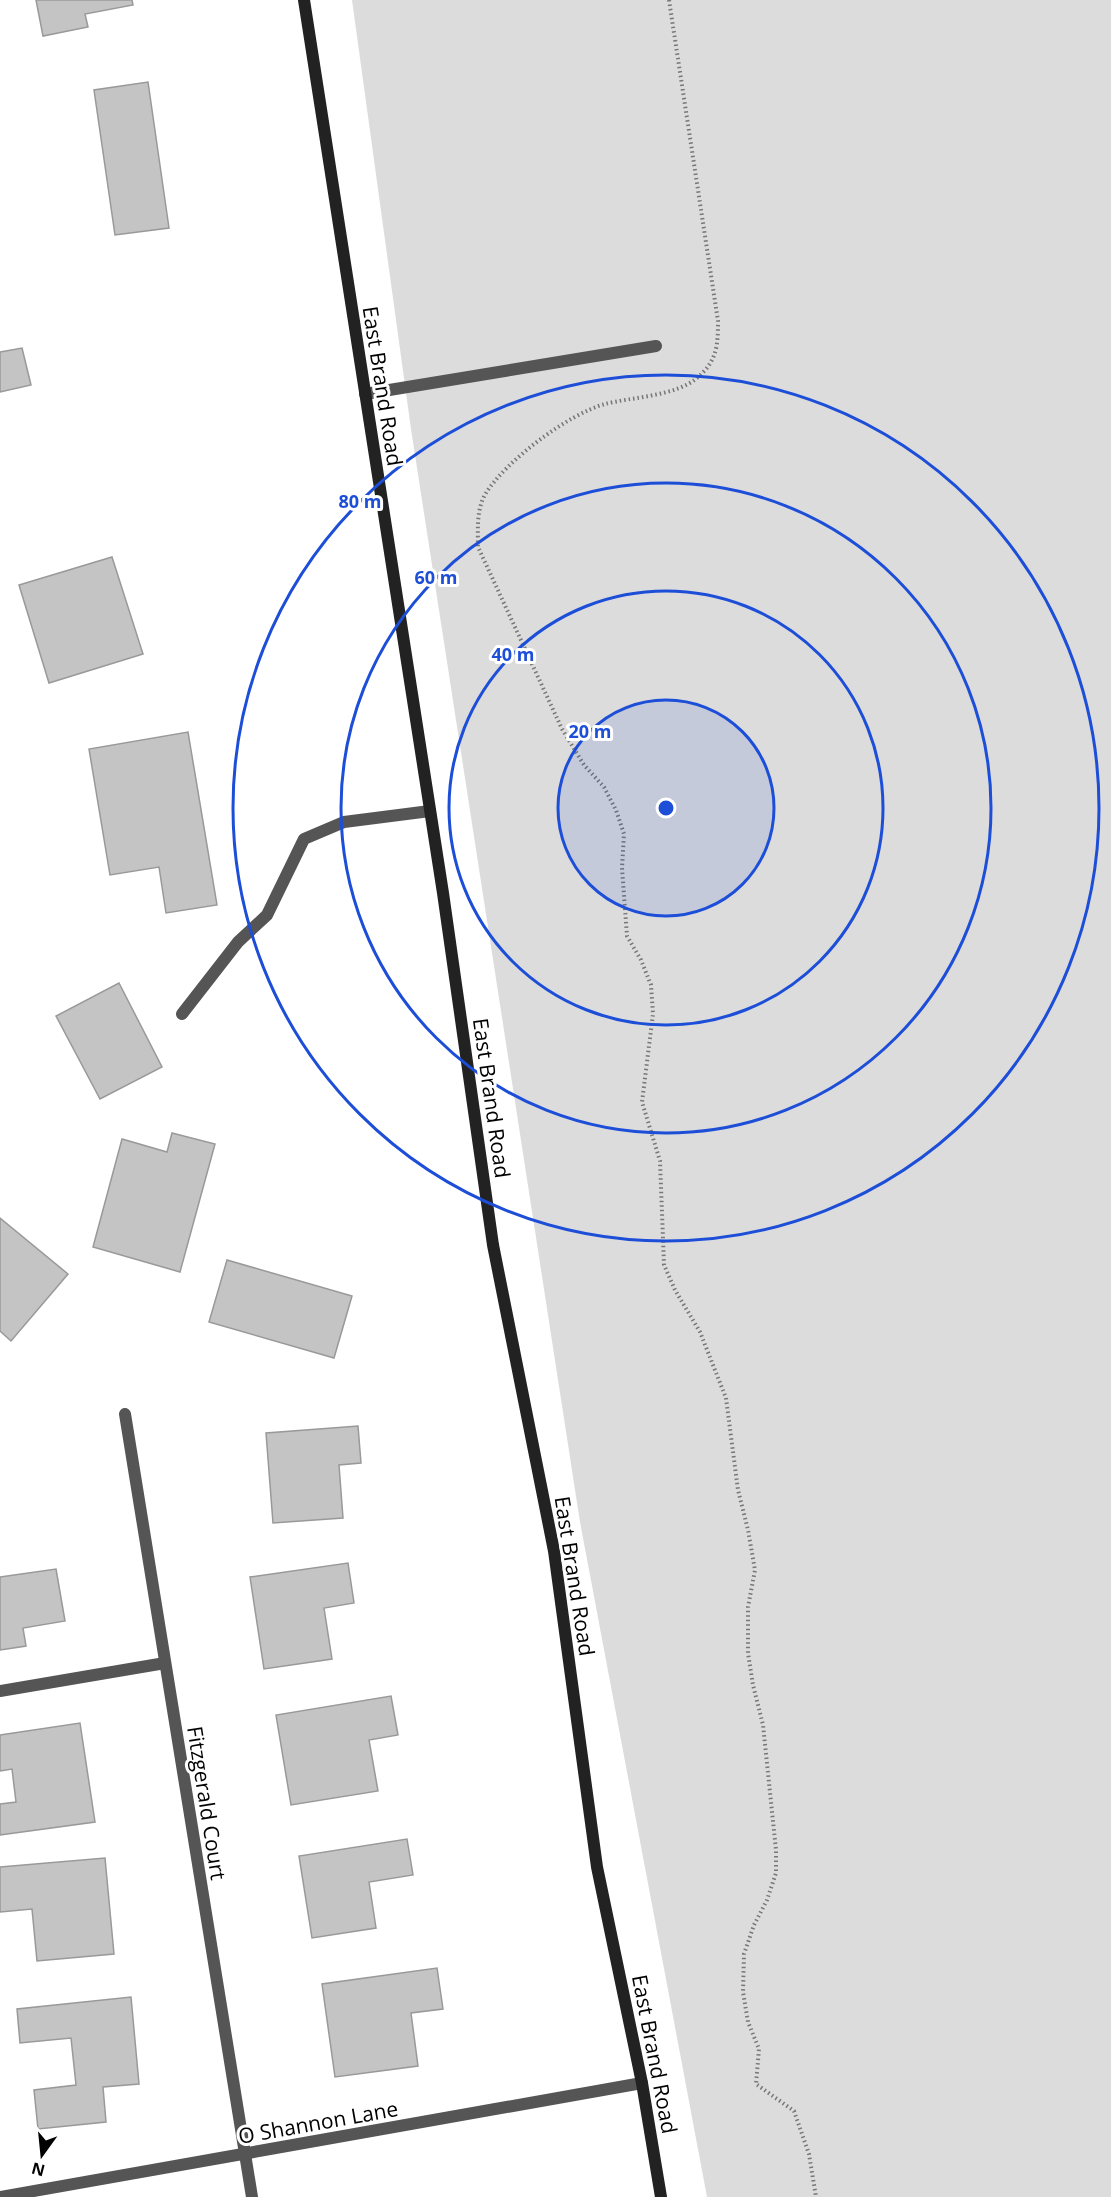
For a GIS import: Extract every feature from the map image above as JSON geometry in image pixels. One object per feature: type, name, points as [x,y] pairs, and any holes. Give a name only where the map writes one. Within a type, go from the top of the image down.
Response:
[{"type":"main road","name":"East Brand Road","points":[[304,0],[430,811],[493,1245],[554,1551],[597,1867],[642,2083],[661,2197]]},
{"type":"street","points":[[365,394],[656,346]]},
{"type":"street","points":[[182,1014],[238,942],[267,915],[304,839],[344,822],[430,811]]},
{"type":"street","name":"Fitzgerald Court","points":[[125,1414],[252,2197]]},
{"type":"street","points":[[0,1691],[165,1662]]},
{"type":"street","name":"O Shannon Lane","points":[[0,2197],[642,2083]]},
{"type":"path","points":[[669,0],[718,321],[714,357],[695,380],[679,389],[603,404],[577,415],[541,438],[501,475],[485,495],[477,521],[478,547],[562,729],[584,765],[604,787],[616,810],[624,834],[622,868],[627,936],[641,960],[651,985],[653,1014],[642,1102],[660,1161],[664,1265],[675,1290],[700,1332],[726,1398],[738,1490],[755,1570],[748,1607],[748,1653],[763,1725],[776,1850],[776,1873],[744,1954],[742,1992],[748,2022],[759,2049],[756,2084],[794,2111],[809,2154],[816,2197]]},
{"type":"shaded area","points":[[352,0],[1111,0],[1111,2197],[707,2197],[580,1522],[411,429]]},
{"type":"building","points":[[36,0],[132,0],[133,5],[85,14],[88,27],[43,36]]},
{"type":"building","points":[[148,82],[169,228],[115,235],[94,90]]},
{"type":"building","points":[[22,348],[31,385],[0,392],[0,352]]},
{"type":"building","points":[[112,557],[143,654],[49,683],[19,585]]},
{"type":"building","points":[[188,732],[217,905],[166,913],[159,867],[110,875],[89,749]]},
{"type":"building","points":[[119,983],[162,1067],[100,1099],[56,1016]]},
{"type":"building","points":[[172,1133],[215,1144],[180,1272],[93,1247],[122,1139],[167,1152]]},
{"type":"building","points":[[0,1218],[68,1274],[11,1341],[0,1331]]},
{"type":"building","points":[[227,1260],[352,1296],[334,1358],[209,1322]]},
{"type":"building","points":[[358,1426],[361,1463],[339,1465],[343,1518],[273,1523],[266,1433]]},
{"type":"building","points":[[348,1563],[354,1603],[324,1608],[332,1659],[264,1669],[250,1577]]},
{"type":"building","points":[[56,1569],[65,1621],[23,1628],[26,1646],[0,1650],[0,1577]]},
{"type":"building","points":[[391,1696],[398,1735],[369,1740],[378,1791],[291,1805],[276,1715]]},
{"type":"building","points":[[80,1723],[95,1822],[0,1835],[0,1804],[16,1802],[12,1769],[0,1771],[0,1735]]},
{"type":"building","points":[[407,1839],[413,1875],[369,1882],[376,1928],[312,1938],[299,1856]]},
{"type":"building","points":[[105,1858],[114,1954],[37,1961],[32,1909],[0,1912],[0,1867]]},
{"type":"building","points":[[437,1968],[443,2009],[411,2013],[418,2066],[335,2077],[322,1984]]},
{"type":"building","points":[[131,1997],[139,2084],[103,2087],[106,2122],[38,2129],[34,2090],[76,2085],[71,2038],[20,2043],[17,2009]]}]
